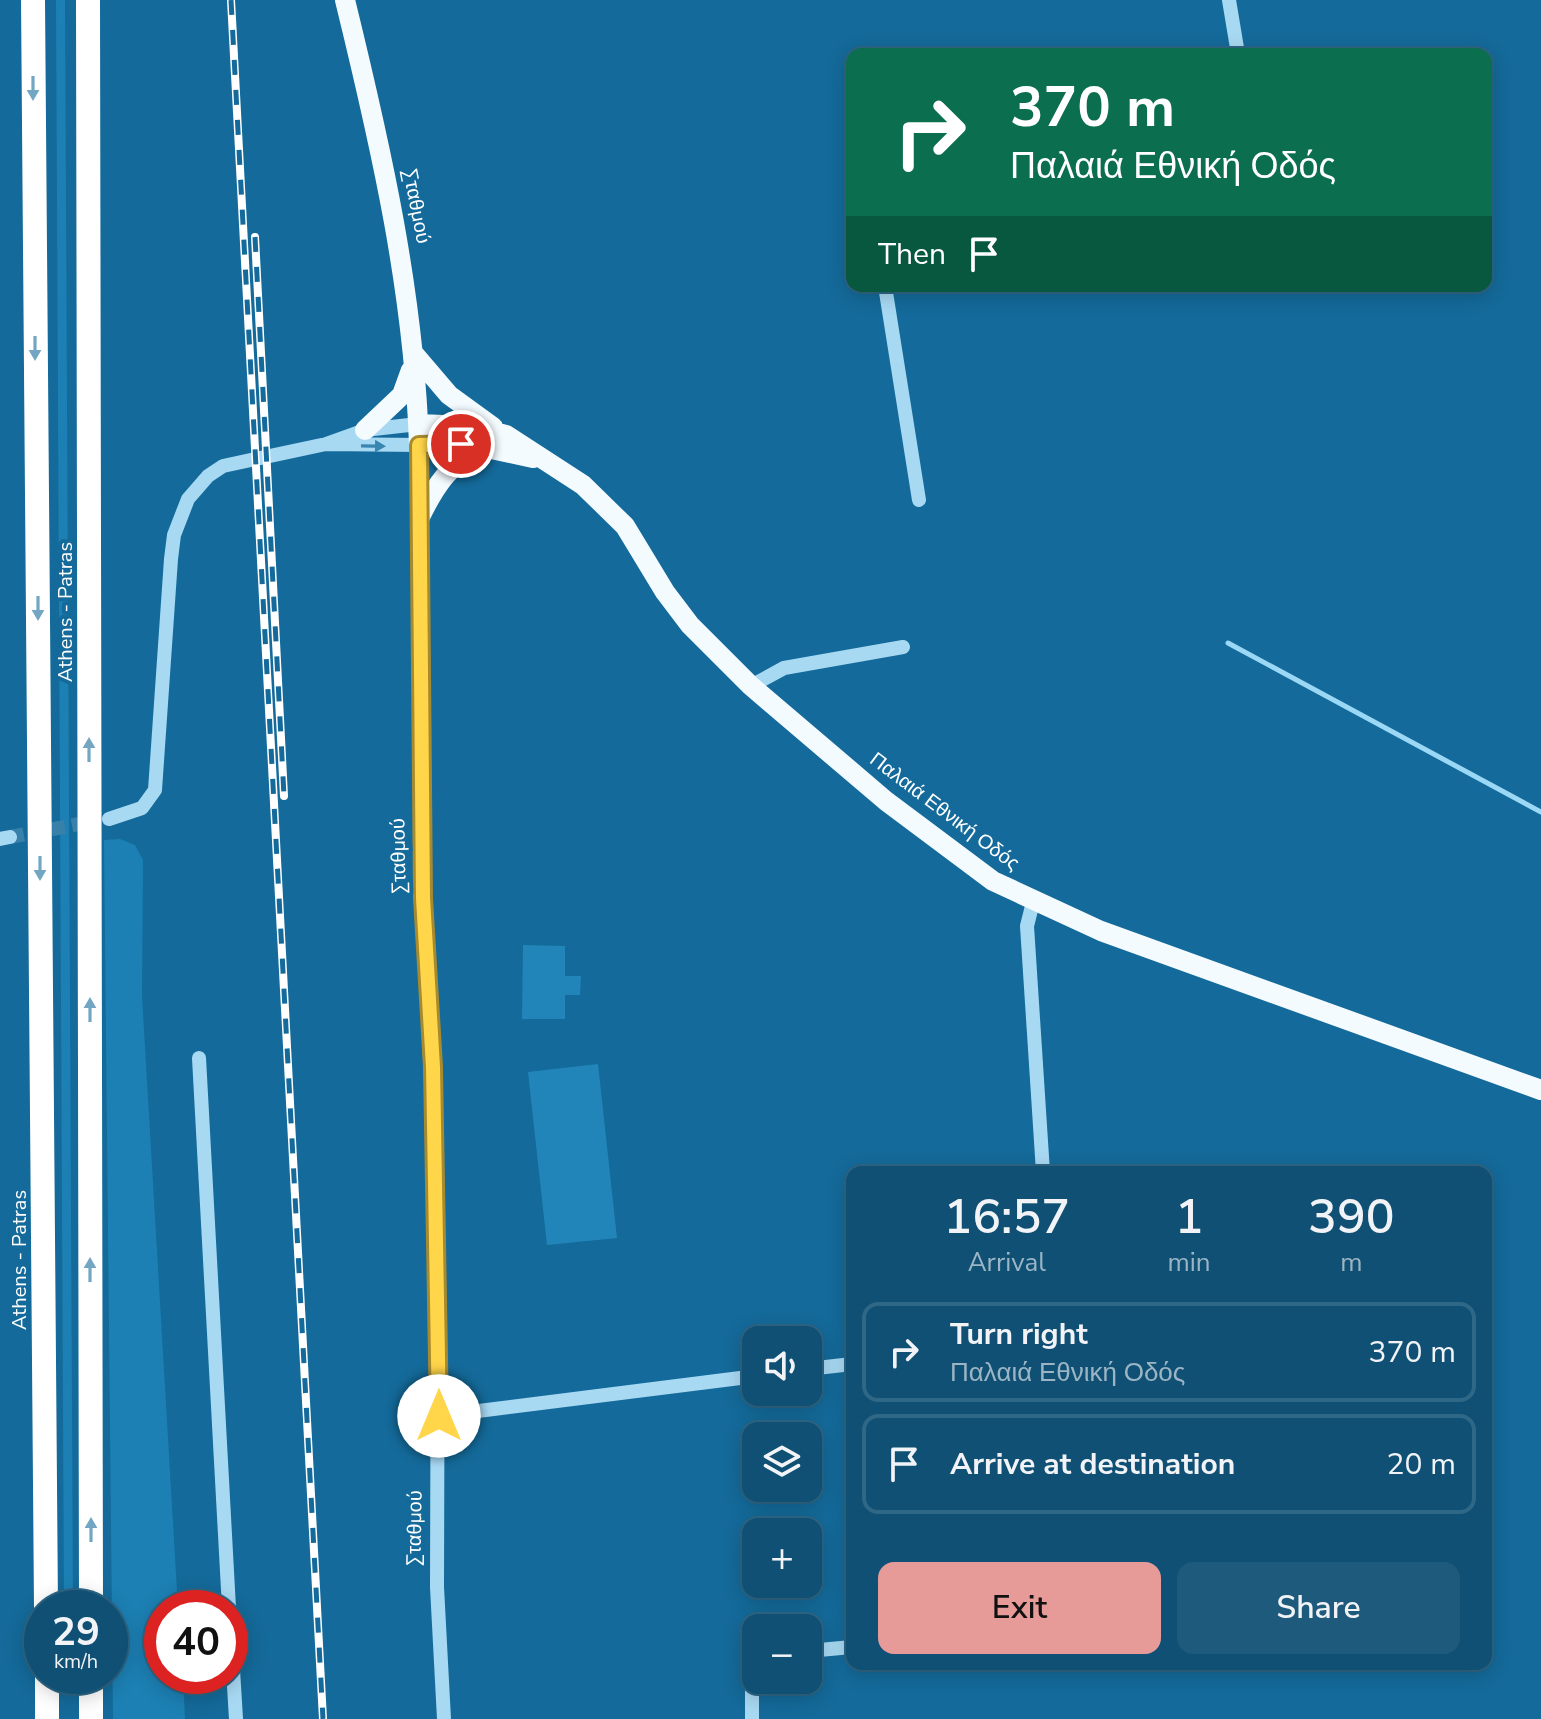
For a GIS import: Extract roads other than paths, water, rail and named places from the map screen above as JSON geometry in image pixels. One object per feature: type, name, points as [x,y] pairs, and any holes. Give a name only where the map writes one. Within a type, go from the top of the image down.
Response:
[{"type":"highway","name":"Athens - Patras","points":[[33,0],[46,1590]]},
{"type":"highway","name":"Athens - Patras","points":[[88,0],[91,1590]]},
{"type":"highway","points":[[47,1694],[47,1719]]},
{"type":"highway","points":[[91,1694],[91,1719]]},
{"type":"main road","name":"Σταθμού","points":[[345,0],[388,179],[414,354],[419,434]]},
{"type":"main road","points":[[365,430],[402,395],[414,354]]},
{"type":"main road","points":[[414,354],[449,395],[506,435]]},
{"type":"main road","name":"Παλαιά Εθνική Οδός","points":[[419,434],[470,426],[506,435],[594,494],[625,526],[665,592],[690,625],[751,686],[886,801],[993,881],[1101,931],[1541,1090]]},
{"type":"main road","name":"Παλαιά Εθνική Οδός","points":[[419,434],[526,456],[559,468]]},
{"type":"main road","points":[[420,517],[432,493],[454,464],[482,447]]},
{"type":"street","points":[[1229,0],[1237,48]]},
{"type":"street","points":[[886,292],[919,500]]},
{"type":"street","points":[[326,444],[365,430],[419,434]]},
{"type":"street","points":[[109,819],[128,816],[142,808],[155,790],[171,559],[174,535],[188,499],[208,476],[223,466],[326,444],[419,434]]},
{"type":"street","name":"Σταθμού","points":[[419,434],[423,898],[434,1103],[439,1416],[437,1587],[444,1719]]},
{"type":"street","points":[[751,686],[784,668],[903,647]]},
{"type":"street","points":[[1033,902],[1027,926],[1043,1166]]},
{"type":"street","points":[[199,1058],[228,1590]]},
{"type":"street","points":[[822,1367],[846,1365]]},
{"type":"street","points":[[439,1416],[742,1378]]},
{"type":"street","points":[[822,1650],[846,1648]]},
{"type":"street","points":[[234,1694],[236,1719]]},
{"type":"street","points":[[752,1694],[752,1719]]},
{"type":"waterway","points":[[1228,643],[1541,812]]},
{"type":"tunnel","points":[[10,837],[96,821]]},
{"type":"railway","points":[[231,0],[323,1719]]},
{"type":"railway","points":[[255,237],[284,796]]}]
